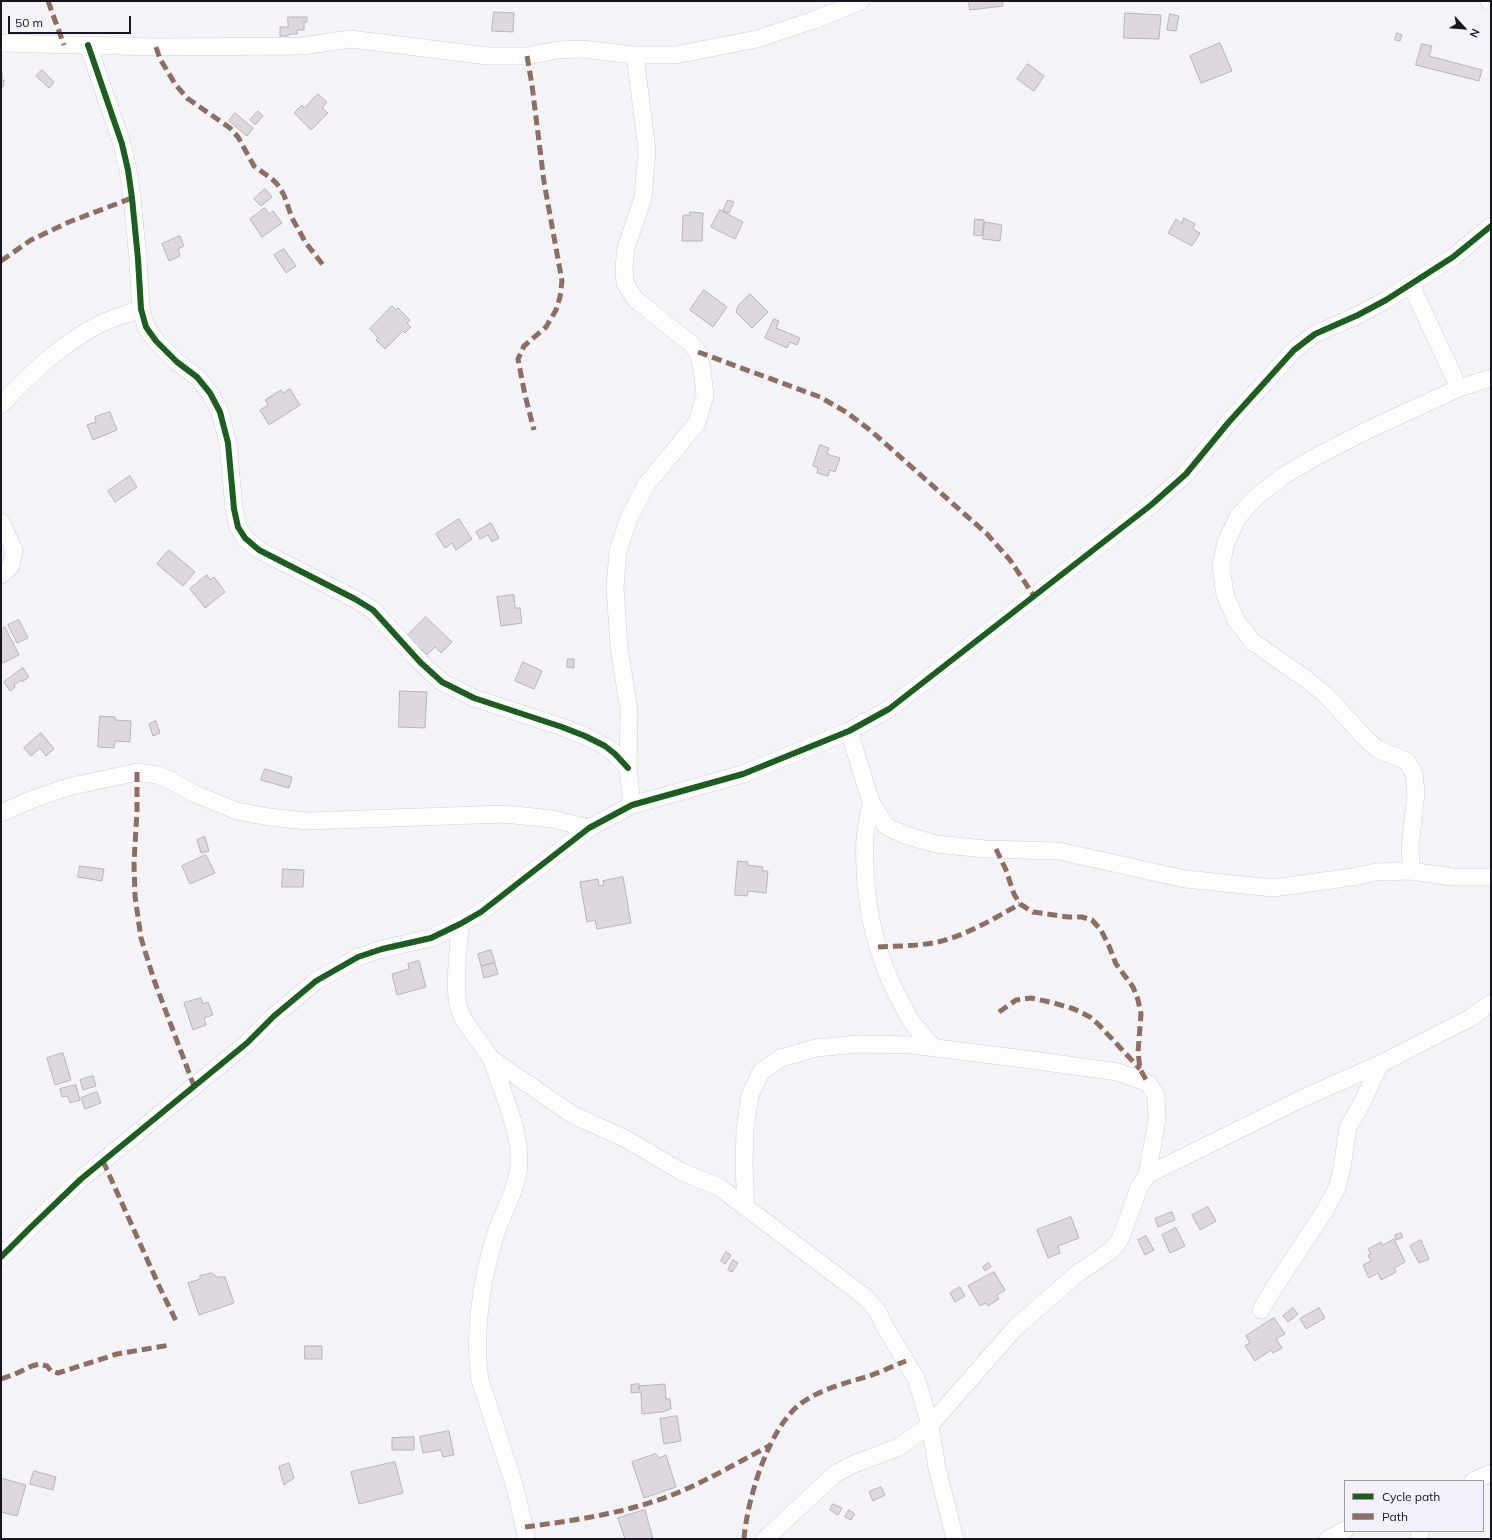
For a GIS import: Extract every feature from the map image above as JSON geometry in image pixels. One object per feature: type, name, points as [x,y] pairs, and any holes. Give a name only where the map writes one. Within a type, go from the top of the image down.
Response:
[{"type":"street","points":[[1,43],[156,47],[303,46],[350,39],[488,56],[526,56],[557,50],[582,49],[635,55],[675,55],[757,39],[814,20],[861,1]]},
{"type":"street","points":[[88,45],[122,144],[128,170],[138,259],[140,310],[146,326],[156,341],[177,362],[197,377],[210,393],[220,412],[228,443],[234,509],[238,527],[244,538],[259,550],[355,599],[373,610],[420,662],[442,682],[474,698],[585,736],[605,746],[628,768]]},
{"type":"street","points":[[632,805],[628,768],[629,711],[620,647],[615,587],[618,551],[629,518],[646,485],[698,424],[705,395],[702,369],[698,352],[690,343],[636,300],[625,283],[624,267],[626,248],[643,198],[647,150],[635,55]]},
{"type":"street","points":[[1,1257],[81,1179],[247,1043],[274,1016],[316,981],[358,957],[382,949],[431,938],[460,924],[480,912],[589,828],[632,805],[743,774],[849,731],[889,709],[1151,505],[1186,474],[1234,417],[1294,350],[1315,334],[1365,311],[1411,285],[1453,257],[1491,226]]},
{"type":"street","points":[[1411,285],[1459,388]]},
{"type":"street","points":[[1,405],[34,370],[66,345],[101,324],[140,310]]},
{"type":"street","points":[[1411,871],[1410,847],[1416,793],[1414,774],[1407,761],[1377,749],[1327,696],[1306,679],[1253,642],[1237,622],[1226,595],[1221,566],[1226,542],[1238,517],[1255,498],[1283,476],[1319,455],[1459,388],[1491,378]]},
{"type":"street","points":[[1,522],[14,550],[11,566],[1,575]]},
{"type":"street","points":[[849,731],[871,802],[886,826],[905,835],[936,844],[985,849],[1059,851],[1185,879],[1273,888],[1353,877],[1376,872],[1411,871],[1452,877],[1491,877]]},
{"type":"street","points":[[2,811],[68,787],[137,772],[157,775],[172,781],[193,793],[237,811],[269,817],[308,821],[504,814],[553,819],[589,828]]},
{"type":"street","points":[[871,802],[865,838],[866,893],[872,930],[889,978],[909,1018],[934,1048]]},
{"type":"street","points":[[460,924],[457,980],[457,998],[460,1010],[490,1058],[517,1138],[520,1170],[496,1234],[481,1294],[477,1363],[480,1380],[514,1484],[527,1539]]},
{"type":"street","points":[[1147,1175],[1303,1098],[1380,1064],[1470,1018],[1491,1003]]},
{"type":"street","points":[[746,1207],[744,1165],[745,1129],[750,1095],[760,1072],[781,1058],[816,1048],[858,1044],[912,1045],[1118,1072],[1148,1083],[1156,1095],[1158,1120],[1147,1175],[1140,1188],[1119,1241],[1110,1251],[1077,1274],[1016,1327],[930,1424],[899,1447],[854,1464],[835,1474],[764,1539]]},
{"type":"street","points":[[490,1058],[573,1115],[626,1139],[682,1172],[719,1187],[865,1297],[877,1310],[885,1328],[916,1378],[930,1424],[937,1468],[955,1539]]},
{"type":"street","points":[[1262,1310],[1272,1291],[1324,1212],[1337,1188],[1342,1168],[1348,1127],[1361,1105],[1380,1064]]},
{"type":"street","points":[[1475,1480],[1491,1473]]},
{"type":"street","points":[[1328,1539],[1344,1531]]},
{"type":"building","points":[[969,1],[1002,1],[1003,6],[970,10]]},
{"type":"building","points":[[494,12],[514,13],[513,32],[492,31]]},
{"type":"building","points":[[1125,13],[1161,15],[1159,39],[1124,38]]},
{"type":"building","points":[[1170,14],[1179,16],[1176,31],[1167,30]]},
{"type":"building","points":[[288,17],[307,17],[307,22],[304,22],[304,30],[297,30],[297,34],[280,36],[280,27],[288,27]]},
{"type":"building","points":[[1397,33],[1402,35],[1400,41],[1395,40]]},
{"type":"building","points":[[1220,43],[1232,71],[1201,83],[1190,56]]},
{"type":"building","points":[[1422,44],[1432,46],[1429,56],[1482,70],[1479,81],[1416,65]]},
{"type":"building","points":[[1028,64],[1044,76],[1034,91],[1017,79]]},
{"type":"building","points":[[42,70],[54,82],[49,88],[36,76]]},
{"type":"building","points":[[1,72],[2,80],[4,80],[3,87],[1,86]]},
{"type":"building","points":[[318,94],[327,102],[322,108],[328,113],[311,130],[294,113],[302,105],[304,108]]},
{"type":"building","points":[[258,111],[263,116],[255,125],[250,120]]},
{"type":"building","points":[[235,113],[253,128],[247,136],[229,121]]},
{"type":"building","points":[[265,189],[272,197],[261,206],[254,199]]},
{"type":"building","points":[[728,200],[734,202],[729,213],[723,211]]},
{"type":"building","points":[[265,208],[269,214],[273,211],[282,223],[262,237],[250,219]]},
{"type":"building","points":[[720,210],[743,222],[735,239],[711,227]]},
{"type":"building","points":[[690,212],[703,213],[702,241],[682,241],[683,215],[690,215]]},
{"type":"building","points":[[1184,218],[1195,224],[1193,229],[1200,233],[1192,246],[1168,233],[1176,219],[1182,223]]},
{"type":"building","points":[[975,219],[984,220],[982,236],[974,235]]},
{"type":"building","points":[[985,222],[1002,225],[1000,241],[983,239]]},
{"type":"building","points":[[180,236],[184,246],[178,249],[180,256],[169,261],[162,244]]},
{"type":"building","points":[[284,249],[296,266],[286,273],[274,255]]},
{"type":"building","points":[[704,290],[727,307],[713,327],[690,310]]},
{"type":"building","points":[[750,294],[768,312],[752,328],[736,312],[738,306]]},
{"type":"building","points":[[392,306],[396,310],[398,308],[410,320],[407,323],[411,327],[405,333],[403,331],[385,349],[376,340],[378,338],[370,329]]},
{"type":"building","points":[[774,319],[779,321],[776,328],[800,338],[797,345],[790,342],[787,348],[765,338]]},
{"type":"building","points":[[290,389],[300,405],[269,425],[260,410],[268,405],[265,400],[281,390],[283,393]]},
{"type":"building","points":[[110,412],[117,430],[93,440],[87,425],[96,422],[95,417]]},
{"type":"building","points":[[820,445],[829,448],[827,454],[840,458],[835,472],[830,470],[828,476],[817,473],[818,468],[813,466]]},
{"type":"building","points":[[130,476],[137,487],[115,502],[108,491]]},
{"type":"building","points":[[459,519],[472,539],[456,550],[452,543],[445,548],[436,534]]},
{"type":"building","points":[[491,523],[499,538],[492,542],[488,535],[480,539],[476,532]]},
{"type":"building","points":[[169,550],[195,572],[183,586],[157,564]]},
{"type":"building","points":[[207,575],[210,580],[214,577],[225,592],[205,608],[190,589]]},
{"type":"building","points":[[514,595],[515,608],[520,608],[522,623],[501,626],[497,597]]},
{"type":"building","points":[[426,617],[452,642],[441,653],[435,647],[427,655],[422,649],[418,655],[403,640]]},
{"type":"building","points":[[19,620],[28,638],[17,643],[8,625]]},
{"type":"building","points":[[5,627],[19,655],[1,664],[1,630]]},
{"type":"building","points":[[568,659],[574,659],[574,668],[567,667]]},
{"type":"building","points":[[523,662],[542,671],[534,689],[515,681]]},
{"type":"building","points":[[23,668],[29,677],[14,685],[15,687],[10,691],[4,682]]},
{"type":"building","points":[[400,691],[427,692],[425,728],[399,727]]},
{"type":"building","points":[[100,716],[115,717],[115,720],[131,721],[130,742],[115,741],[114,748],[98,747]]},
{"type":"building","points":[[156,721],[160,733],[153,736],[149,724]]},
{"type":"building","points":[[41,733],[54,749],[46,756],[40,748],[31,756],[24,748]]},
{"type":"building","points":[[265,769],[292,777],[289,788],[261,780]]},
{"type":"building","points":[[205,837],[209,851],[201,853],[197,840]]},
{"type":"building","points":[[206,855],[215,873],[190,884],[182,866]]},
{"type":"building","points":[[738,861],[748,862],[747,865],[763,867],[762,871],[768,871],[766,893],[748,891],[747,896],[735,895]]},
{"type":"building","points":[[80,866],[104,869],[102,881],[78,877]]},
{"type":"building","points":[[283,869],[304,870],[303,887],[282,887]]},
{"type":"building","points":[[623,877],[631,923],[597,929],[595,920],[587,922],[580,882],[598,879],[599,886],[604,885],[603,881]]},
{"type":"building","points":[[491,950],[495,962],[481,966],[478,954]]},
{"type":"building","points":[[419,961],[426,987],[397,995],[392,974],[409,969],[408,964]]},
{"type":"building","points":[[495,963],[498,974],[484,978],[481,967]]},
{"type":"building","points":[[201,998],[203,1004],[208,1002],[213,1015],[204,1018],[206,1025],[193,1030],[184,1003]]},
{"type":"building","points":[[63,1053],[71,1080],[55,1085],[47,1058]]},
{"type":"building","points":[[93,1076],[96,1086],[83,1090],[80,1080]]},
{"type":"building","points":[[76,1085],[80,1100],[70,1103],[68,1096],[62,1097],[60,1089]]},
{"type":"building","points":[[97,1092],[101,1103],[85,1109],[81,1098]]},
{"type":"building","points":[[1208,1207],[1216,1221],[1200,1230],[1192,1215]]},
{"type":"building","points":[[1172,1212],[1175,1220],[1158,1227],[1155,1219]]},
{"type":"building","points":[[1071,1217],[1079,1238],[1058,1246],[1060,1253],[1048,1258],[1037,1230]]},
{"type":"building","points":[[1176,1228],[1185,1246],[1170,1253],[1162,1235]]},
{"type":"building","points":[[1401,1233],[1403,1237],[1396,1240],[1395,1235]]},
{"type":"building","points":[[1146,1236],[1154,1250],[1145,1255],[1138,1240]]},
{"type":"building","points":[[1394,1239],[1405,1262],[1394,1268],[1396,1272],[1381,1280],[1378,1273],[1369,1278],[1363,1265],[1371,1261],[1368,1255],[1371,1254],[1368,1249],[1381,1242],[1383,1245]]},
{"type":"building","points":[[1421,1240],[1429,1259],[1419,1263],[1410,1246]]},
{"type":"building","points":[[726,1252],[731,1255],[725,1264],[721,1261]]},
{"type":"building","points":[[733,1260],[738,1263],[732,1272],[728,1270]]},
{"type":"building","points":[[989,1263],[991,1267],[985,1271],[983,1267]]},
{"type":"building","points":[[994,1272],[1005,1290],[997,1295],[999,1299],[988,1306],[986,1303],[980,1306],[968,1286]]},
{"type":"building","points":[[212,1273],[217,1277],[225,1277],[234,1303],[199,1315],[188,1283],[200,1279],[200,1276]]},
{"type":"building","points":[[960,1287],[965,1296],[955,1302],[950,1293]]},
{"type":"building","points":[[1293,1308],[1298,1314],[1288,1322],[1283,1316]]},
{"type":"building","points":[[1319,1308],[1325,1318],[1306,1329],[1300,1319]]},
{"type":"building","points":[[1274,1318],[1285,1334],[1276,1339],[1282,1348],[1273,1353],[1271,1350],[1255,1361],[1245,1346],[1250,1343],[1246,1336]]},
{"type":"building","points":[[305,1346],[322,1346],[322,1359],[305,1359]]},
{"type":"building","points":[[639,1384],[639,1386],[665,1384],[666,1399],[670,1399],[671,1409],[662,1412],[642,1414],[641,1392],[631,1393],[631,1385]]},
{"type":"building","points":[[677,1416],[681,1441],[664,1444],[660,1419]]},
{"type":"building","points":[[449,1431],[454,1455],[443,1457],[441,1450],[423,1453],[420,1437]]},
{"type":"building","points":[[414,1437],[414,1450],[392,1450],[392,1438]]},
{"type":"building","points":[[656,1454],[659,1458],[666,1455],[676,1487],[644,1498],[632,1462]]},
{"type":"building","points":[[395,1462],[403,1493],[359,1504],[351,1472]]},
{"type":"building","points":[[289,1463],[294,1478],[284,1485],[279,1467]]},
{"type":"building","points":[[34,1471],[56,1477],[53,1490],[30,1484]]},
{"type":"building","points":[[1,1478],[26,1485],[17,1516],[1,1512]]},
{"type":"building","points":[[881,1487],[885,1495],[873,1501],[869,1492]]},
{"type":"building","points":[[833,1504],[842,1508],[838,1515],[830,1510]]},
{"type":"building","points":[[645,1510],[653,1539],[625,1539],[618,1518]]},
{"type":"building","points":[[849,1510],[855,1514],[851,1520],[845,1517]]},
{"type":"marked path","points":[[48,1],[64,45]]},
{"type":"marked path","points":[[156,47],[160,59],[175,84],[187,98],[230,128],[238,137],[254,166],[277,184],[284,195],[292,218],[306,243],[323,265]]},
{"type":"marked path","points":[[527,56],[544,182],[562,281],[560,297],[556,310],[546,327],[524,346],[518,359],[534,430]]},
{"type":"marked path","points":[[1,261],[31,240],[69,222],[132,198]]},
{"type":"marked path","points":[[698,352],[820,397],[846,412],[870,430],[987,534],[1010,560],[1034,596]]},
{"type":"marked path","points":[[137,772],[137,811],[134,863],[135,896],[141,938],[154,980],[194,1086]]},
{"type":"marked path","points":[[996,849],[1006,870],[1014,894],[1020,904],[1033,912],[1068,917],[1082,917],[1092,920],[1101,930],[1116,964],[1133,987],[1138,1000],[1141,1014],[1138,1052],[1140,1069],[1148,1083]]},
{"type":"marked path","points":[[878,947],[919,945],[945,940],[978,927],[1020,904]]},
{"type":"marked path","points":[[999,1012],[1016,1000],[1031,998],[1074,1009],[1090,1017],[1099,1025],[1140,1069]]},
{"type":"marked path","points":[[103,1161],[177,1323]]},
{"type":"marked path","points":[[1,1379],[39,1364],[47,1366],[51,1371],[58,1373],[117,1354],[170,1345]]},
{"type":"marked path","points":[[744,1539],[750,1505],[761,1467],[769,1448],[788,1416],[799,1405],[815,1395],[834,1387],[872,1375],[906,1361]]},
{"type":"marked path","points":[[525,1527],[626,1510],[665,1498],[706,1480],[771,1445]]},
{"type":"cycle path","points":[[88,45],[122,144],[128,170],[138,259],[141,309],[146,327],[156,341],[177,362],[197,377],[210,393],[220,412],[228,443],[234,509],[238,527],[245,538],[259,550],[355,599],[373,610],[420,662],[442,682],[474,698],[585,736],[605,746],[628,768]]},
{"type":"cycle path","points":[[1,1257],[81,1179],[247,1043],[274,1016],[316,981],[358,957],[382,949],[431,938],[460,924],[481,912],[589,828],[632,805],[743,774],[849,731],[889,709],[1151,505],[1186,474],[1228,423],[1294,350],[1315,334],[1358,315],[1386,300],[1453,257],[1491,226]]}]
